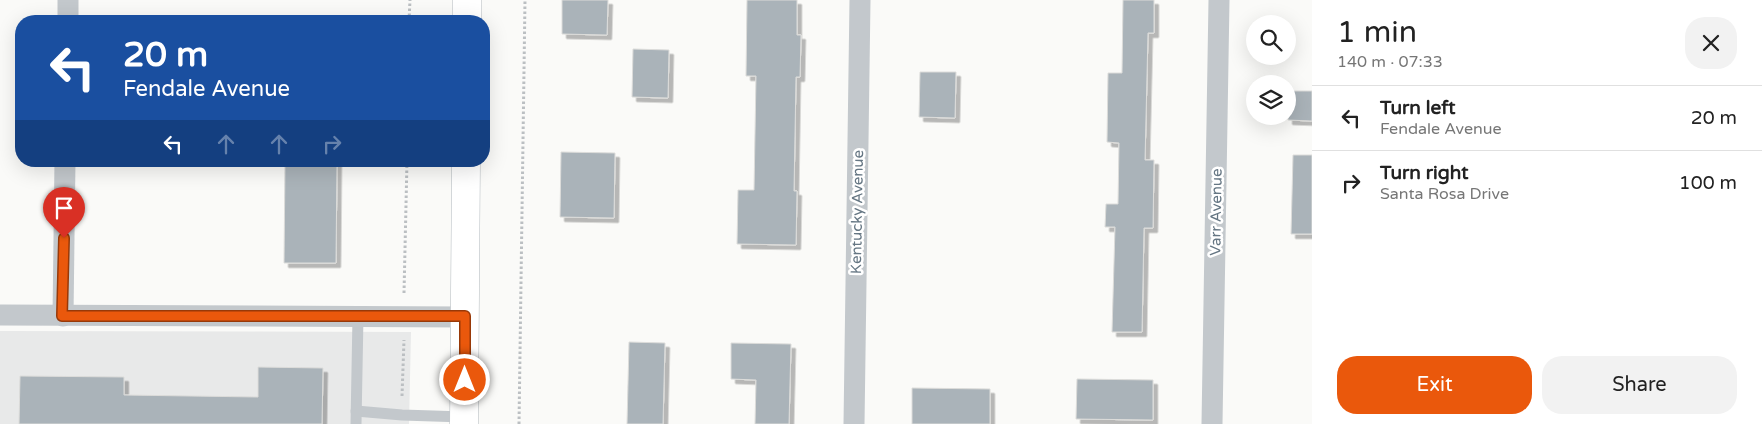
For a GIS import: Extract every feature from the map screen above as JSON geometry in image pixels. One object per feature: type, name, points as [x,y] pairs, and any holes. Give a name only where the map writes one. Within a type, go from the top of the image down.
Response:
[{"type":"main road","points":[[467,0],[467,15]]},
{"type":"main road","points":[[464,420],[466,167]]},
{"type":"street","points":[[68,0],[68,15]]},
{"type":"street","name":"Kentucky Avenue","points":[[854,424],[860,0]]},
{"type":"street","name":"Varr Avenue","points":[[1212,424],[1219,0]]},
{"type":"street","points":[[62,316],[65,167]]},
{"type":"street","points":[[0,315],[465,316]]},
{"type":"lane","points":[[356,424],[358,316]]},
{"type":"lane","points":[[356,412],[464,420]]},
{"type":"path","points":[[409,15],[410,0]]},
{"type":"path","points":[[519,424],[526,0]]},
{"type":"path","points":[[404,293],[407,167]]},
{"type":"path","points":[[403,369],[404,336]]},
{"type":"shaded area","points":[[0,331],[411,332],[409,424],[0,424]]},
{"type":"building","points":[[562,0],[608,0],[607,35],[562,34]]},
{"type":"building","points":[[747,0],[797,0],[797,35],[801,35],[800,77],[796,77],[794,191],[797,191],[796,245],[737,244],[738,190],[754,190],[756,76],[746,76]]},
{"type":"building","points":[[1123,0],[1154,0],[1154,33],[1148,33],[1145,160],[1154,160],[1153,228],[1144,228],[1142,332],[1112,332],[1115,227],[1105,227],[1106,204],[1118,204],[1119,143],[1107,142],[1108,73],[1122,73]]},
{"type":"building","points":[[633,49],[669,50],[668,98],[632,97]]},
{"type":"building","points":[[920,72],[956,72],[955,118],[919,117]]},
{"type":"building","points":[[1296,91],[1312,91],[1312,121],[1296,120]]},
{"type":"building","points":[[561,152],[615,153],[614,218],[560,217]]},
{"type":"building","points":[[1293,155],[1312,155],[1312,234],[1291,234]]},
{"type":"building","points":[[285,167],[337,167],[336,263],[284,263]]},
{"type":"building","points":[[629,342],[665,343],[663,424],[627,424]]},
{"type":"building","points":[[731,343],[791,344],[789,424],[755,424],[756,380],[731,379]]},
{"type":"building","points":[[258,367],[323,368],[322,424],[19,424],[20,376],[124,377],[124,395],[258,397]]},
{"type":"building","points":[[1077,379],[1153,380],[1153,420],[1076,419]]},
{"type":"building","points":[[912,388],[990,389],[990,424],[912,424]]},
{"type":"route","points":[[64,238],[62,316],[465,316],[465,380]]}]
